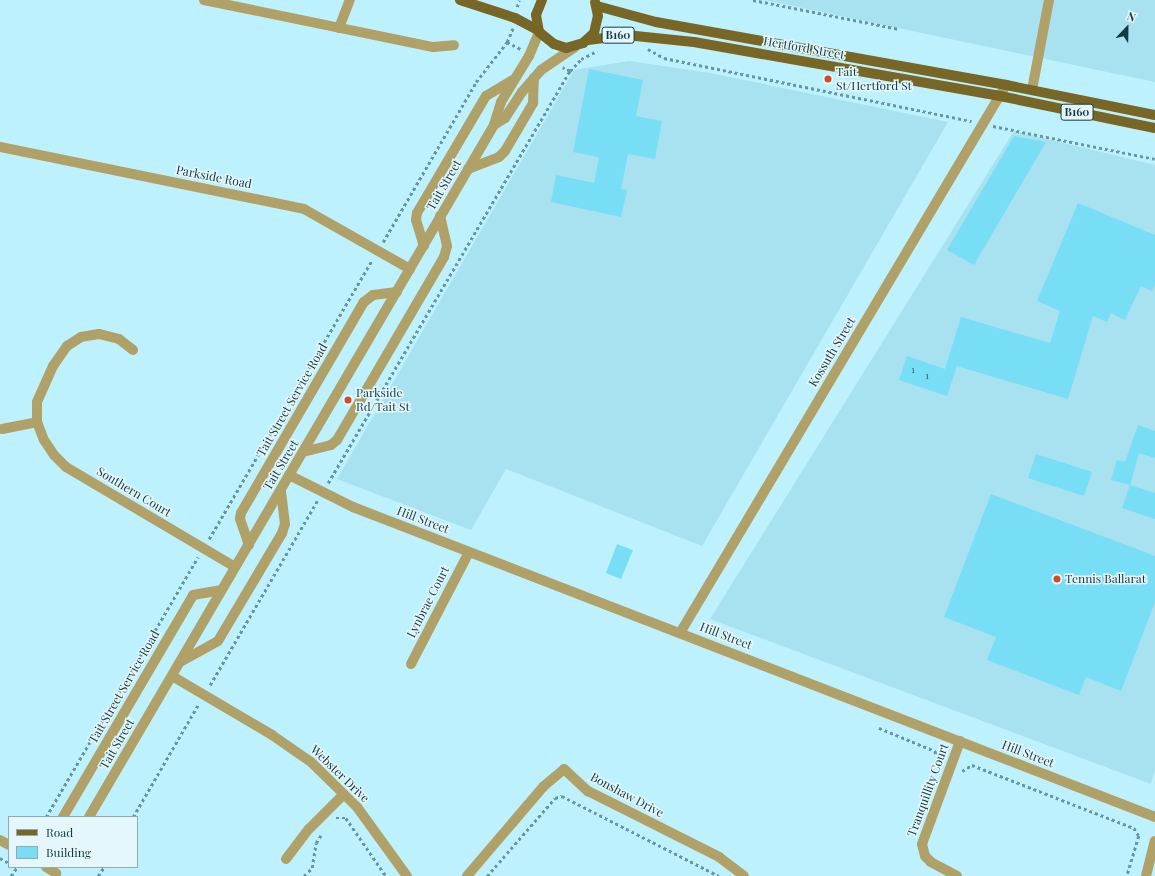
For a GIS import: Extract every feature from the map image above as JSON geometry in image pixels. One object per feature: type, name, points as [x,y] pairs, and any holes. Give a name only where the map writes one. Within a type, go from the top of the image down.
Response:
[{"type":"main road","points":[[460,0],[515,18],[539,31],[554,44],[575,47]]},
{"type":"main road","points":[[539,31],[537,10],[542,0]]},
{"type":"main road","name":"Hertford Street","points":[[595,2],[656,22],[1006,85],[1155,115]]},
{"type":"main road","name":"B160","points":[[575,47],[588,40],[596,27],[595,2]]},
{"type":"main road","name":"Hertford Street","points":[[588,40],[616,35],[669,38],[1000,96],[1155,128]]},
{"type":"street","points":[[204,0],[433,47],[454,45]]},
{"type":"street","points":[[339,28],[350,0]]},
{"type":"street","points":[[1032,90],[1049,0]]},
{"type":"street","name":"Tait Street","points":[[90,816],[494,125],[498,108],[529,56],[539,31]]},
{"type":"street","name":"Tait Street","points":[[494,125],[505,118],[534,78],[551,62],[575,47]]},
{"type":"street","points":[[424,246],[416,220],[417,213],[487,94],[516,78]]},
{"type":"street","points":[[468,169],[501,156],[505,151],[532,104],[534,78]]},
{"type":"street","name":"Kossuth Street","points":[[680,633],[1006,85]]},
{"type":"street","name":"Parkside Road","points":[[0,146],[294,206],[321,217],[410,269]]},
{"type":"street","points":[[303,452],[331,445],[337,440],[436,270],[447,249],[440,216]]},
{"type":"street","name":"Tait Street Service Road","points":[[249,545],[240,519],[241,513],[369,297],[397,292]]},
{"type":"street","name":"Southern Court","points":[[133,350],[119,339],[102,334],[85,336],[71,343],[56,361],[41,391],[37,405],[37,422],[49,450],[66,467],[235,567]]},
{"type":"street","points":[[2,429],[37,422]]},
{"type":"street","name":"Hill Street","points":[[290,475],[322,492],[469,552],[1155,817]]},
{"type":"street","points":[[179,663],[198,650],[217,643],[259,573],[285,527],[281,489]]},
{"type":"street","name":"Lynbrae Court","points":[[411,664],[469,552]]},
{"type":"street","name":"Tait Street Service Road","points":[[64,816],[193,595],[222,590]]},
{"type":"street","name":"Webster Drive","points":[[172,676],[300,753],[362,813],[407,876]]},
{"type":"street","name":"Tranquillity Court","points":[[957,876],[931,862],[925,856],[922,844],[960,741]]},
{"type":"street","name":"Bonshaw Drive","points":[[467,876],[544,786],[564,769],[588,791],[719,857],[744,876]]},
{"type":"street","points":[[286,859],[309,829],[344,794]]},
{"type":"street","points":[[1146,876],[1155,841]]},
{"type":"path","points":[[47,816],[476,82],[511,35],[519,0]]},
{"type":"path","points":[[753,0],[899,29]]},
{"type":"path","points":[[644,48],[671,59],[1155,159]]},
{"type":"path","points":[[570,71],[581,59],[600,49]]},
{"type":"path","points":[[134,816],[482,220]]},
{"type":"path","points":[[879,728],[935,751],[939,760],[937,763],[962,773],[972,765],[1134,828],[1139,836],[1127,876]]},
{"type":"path","points":[[487,876],[555,798],[562,796],[719,876]]},
{"type":"path","points":[[332,823],[336,818],[346,818],[386,876]]},
{"type":"path","points":[[304,876],[312,868],[316,843],[324,832]]},
{"type":"shaded area","points":[[765,0],[1155,0],[1155,82]]},
{"type":"shaded area","points":[[629,61],[710,73],[948,122],[702,546],[506,469],[471,530],[337,479],[574,70]]},
{"type":"shaded area","points":[[1014,131],[1155,165],[1155,769],[1151,784],[710,619]]},
{"type":"building","points":[[589,69],[643,80],[636,116],[662,121],[655,159],[628,154],[621,189],[627,190],[621,217],[551,202],[556,175],[594,183],[599,157],[573,152]]},
{"type":"building","points":[[1014,136],[1046,142],[974,265],[947,250]]},
{"type":"building","points":[[1078,203],[1155,235],[1155,285],[1152,291],[1141,286],[1125,320],[1111,313],[1107,322],[1093,316],[1068,399],[957,366],[947,396],[899,380],[907,356],[945,369],[961,317],[1050,343],[1060,311],[1037,301]]},
{"type":"building","points":[[1138,425],[1155,431],[1155,458],[1139,453],[1130,485],[1111,480],[1117,460],[1125,462]]},
{"type":"building","points":[[1036,454],[1092,472],[1084,496],[1028,478]]},
{"type":"building","points":[[1130,485],[1155,493],[1155,519],[1122,508]]},
{"type":"building","name":"Tennis Ballarat","points":[[991,494],[1155,556],[1155,602],[1121,691],[1086,677],[1079,695],[987,660],[996,637],[944,617]]},
{"type":"building","points":[[617,544],[633,550],[621,579],[606,573]]},
{"type":"place","name":"Tait St/Hertford St","points":[[828,79]]},
{"type":"place","name":"Parkside Rd/Tait St","points":[[348,400]]},
{"type":"place","name":"Tennis Ballarat","points":[[1057,579]]}]
